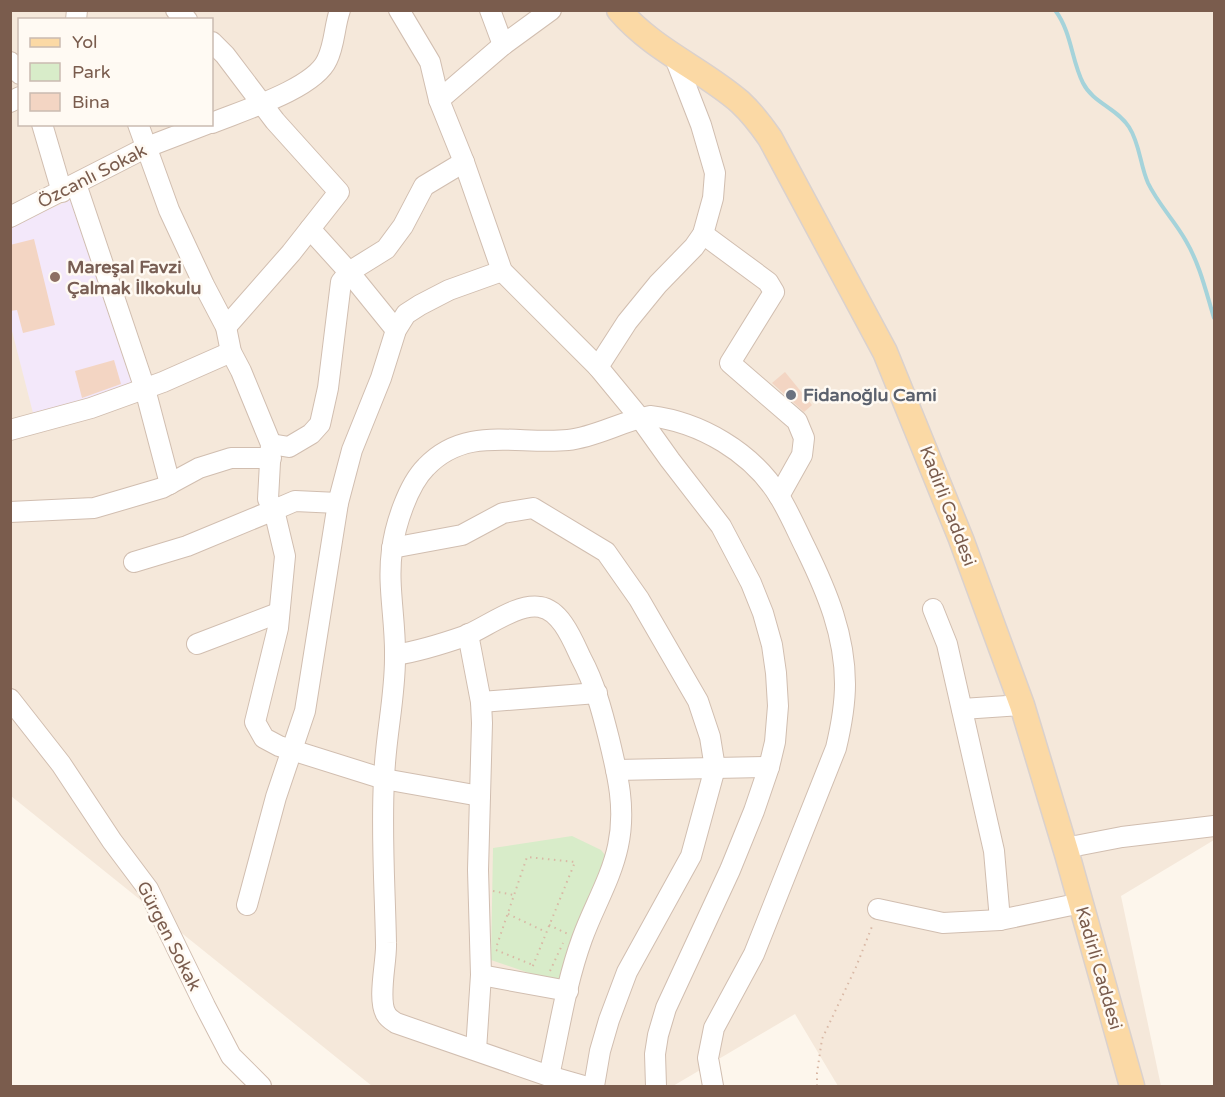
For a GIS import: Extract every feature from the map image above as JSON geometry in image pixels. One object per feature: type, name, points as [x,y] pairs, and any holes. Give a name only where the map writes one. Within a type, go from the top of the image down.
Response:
[{"type":"main road","name":"Kadirli Caddesi","points":[[619,10],[642,34],[740,102],[756,119],[770,138],[885,352],[961,539],[1022,705],[1132,1086]]},
{"type":"street","points":[[213,123],[262,103],[316,75],[327,62],[334,43],[339,10]]},
{"type":"street","points":[[399,10],[430,62],[439,100],[464,162],[502,271],[598,367],[640,418],[721,526],[747,574],[763,613],[772,645],[778,706],[775,742],[769,768],[730,870],[666,1008],[655,1054],[656,1086]]},
{"type":"street","points":[[490,10],[503,45]]},
{"type":"street","points":[[439,100],[503,45],[551,10]]},
{"type":"street","points":[[213,43],[225,55],[275,121],[339,192],[226,327]]},
{"type":"street","points":[[598,367],[627,322],[703,234],[713,198],[715,173],[701,125],[675,58]]},
{"type":"street","points":[[43,126],[69,188],[145,389],[170,484]]},
{"type":"street","points":[[139,126],[170,210],[226,327],[231,352],[242,371],[271,451],[268,499],[274,510],[285,556],[278,628],[255,722],[264,738],[291,750],[384,779],[480,796]]},
{"type":"street","name":"Özcanlı Sokak","points":[[10,217],[147,147],[202,126]]},
{"type":"street","points":[[10,512],[94,508],[162,488],[199,468],[231,458],[290,447],[311,434],[320,424],[328,388],[341,282],[349,272],[386,249],[403,226],[424,186],[464,162]]},
{"type":"street","points":[[310,229],[349,272],[396,330]]},
{"type":"street","points":[[703,234],[768,282],[774,292],[730,363],[797,421],[804,438],[802,455],[779,496]]},
{"type":"street","points":[[247,905],[276,797],[305,711],[338,503],[352,450],[381,378],[396,330],[406,314],[420,305],[449,290],[502,271]]},
{"type":"street","points":[[10,430],[91,408],[145,389],[231,352]]},
{"type":"street","points":[[585,1086],[549,1076],[396,1023],[387,1016],[382,1005],[387,950],[384,779],[393,702],[395,655],[389,580],[392,548],[398,523],[413,485],[423,469],[453,446],[474,441],[568,440],[650,416],[663,417],[703,432],[729,445],[759,470],[779,496],[826,590],[836,620],[845,683],[843,715],[837,748],[754,954],[714,1028],[708,1058],[713,1086]]},
{"type":"street","points":[[134,562],[187,546],[295,501],[338,503]]},
{"type":"street","points":[[392,548],[462,535],[503,513],[533,508],[606,552],[639,599],[699,701],[710,737],[715,768],[691,856],[627,972],[609,1020],[594,1086]]},
{"type":"street","points":[[395,655],[423,650],[468,634],[519,609],[532,606],[544,607],[553,612],[562,622],[597,693],[616,770],[622,803],[622,826],[618,847],[582,941],[549,1076]]},
{"type":"street","points":[[933,609],[947,644],[994,851],[1000,920]]},
{"type":"street","points":[[197,644],[278,613]]},
{"type":"street","points":[[468,634],[481,702],[479,888],[481,975],[477,1050]]},
{"type":"street","points":[[481,702],[597,693]]},
{"type":"street","name":"Gürgen Sokak","points":[[10,699],[61,764],[112,841],[148,889],[231,1056],[261,1086]]},
{"type":"street","points":[[962,709],[1022,705]]},
{"type":"street","points":[[616,770],[769,768]]},
{"type":"street","points":[[1065,848],[1122,837],[1215,826]]},
{"type":"street","points":[[878,909],[943,923],[1000,920],[1081,903]]},
{"type":"street","points":[[481,975],[568,991]]},
{"type":"path","points":[[531,971],[575,862],[527,857],[496,952],[533,965]]},
{"type":"path","points":[[479,888],[514,895]]},
{"type":"path","points":[[817,1086],[822,1038],[856,967],[878,909]]},
{"type":"path","points":[[507,914],[546,933]]},
{"type":"path","points":[[548,925],[582,941]]},
{"type":"shaded area","points":[[10,11],[1214,11],[1214,840],[1121,896],[1161,1086],[838,1086],[795,1014],[673,1086],[372,1086],[11,796]]},
{"type":"shaded area","name":"Mareşal Favzi Çalmak İlkokulu","points":[[72,199],[137,385],[33,413],[11,327],[10,227]]},
{"type":"green space","points":[[572,836],[601,850],[613,865],[561,984],[491,960],[493,848]]},
{"type":"building","points":[[34,239],[55,325],[23,333],[17,310],[10,311],[10,245]]},
{"type":"building","points":[[114,360],[121,384],[82,398],[75,371]]},
{"type":"building","name":"Fidanoğlu Cami","points":[[785,372],[812,405],[804,412],[772,383]]},
{"type":"waterway","points":[[1055,10],[1065,28],[1076,65],[1087,90],[1124,120],[1133,134],[1148,183],[1191,250],[1214,318]]},
{"type":"place","name":"Mareşal Favzi Çalmak İlkokulu","points":[[55,277]]},
{"type":"place","name":"Fidanoğlu Cami","points":[[791,395]]}]
